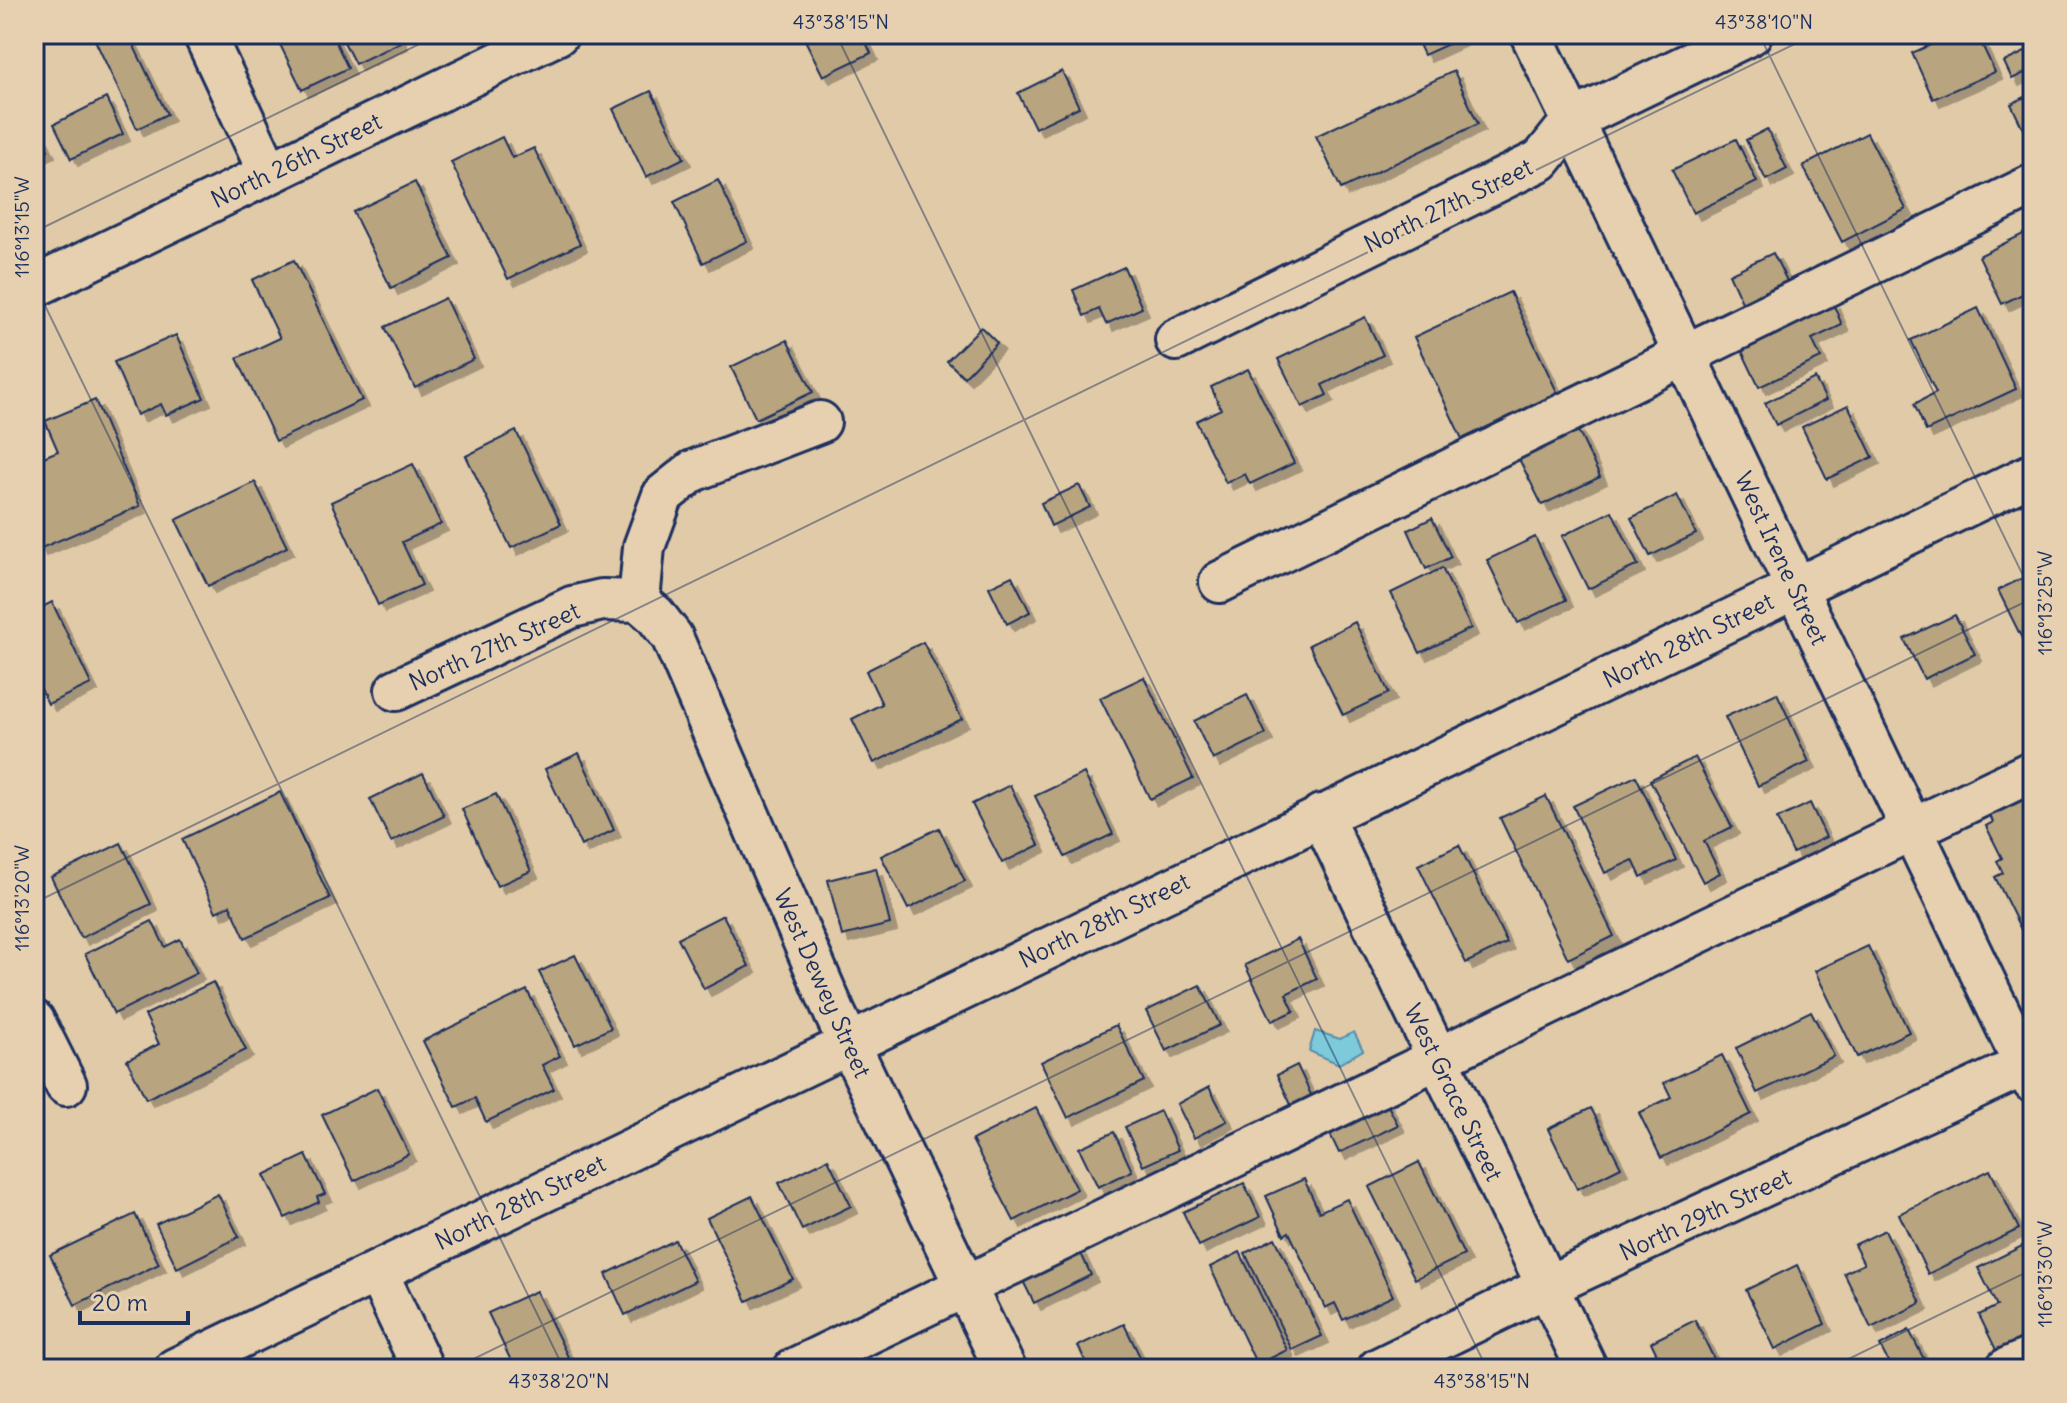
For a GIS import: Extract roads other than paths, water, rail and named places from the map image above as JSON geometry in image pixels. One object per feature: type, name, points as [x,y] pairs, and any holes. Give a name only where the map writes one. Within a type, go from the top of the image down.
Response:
[{"type":"street","points":[[204,34],[269,173]]},
{"type":"street","name":"North 26th Street","points":[[34,287],[558,34]]},
{"type":"street","name":"West Irene Street","points":[[1531,34],[2030,1070]]},
{"type":"street","name":"North 27th Street","points":[[1176,340],[1541,160],[1573,120],[1751,34]]},
{"type":"street","points":[[1220,582],[2033,185]]},
{"type":"street","points":[[639,601],[644,547],[663,495],[693,471],[820,422]]},
{"type":"street","name":"North 28th Street","points":[[175,1369],[2033,474]]},
{"type":"street","name":"North 27th Street","points":[[396,690],[572,607],[602,600],[639,601]]},
{"type":"street","name":"West Dewey Street","points":[[639,601],[672,637],[849,1044],[1005,1369]]},
{"type":"street","points":[[794,1369],[2033,771]]},
{"type":"street","name":"West Grace Street","points":[[1321,815],[1587,1369]]},
{"type":"street","points":[[34,1021],[66,1085]]},
{"type":"street","name":"North 29th Street","points":[[1378,1369],[1548,1286],[2030,1070]]},
{"type":"street","points":[[377,1272],[423,1369]]},
{"type":"street","points":[[2006,1369],[2033,1357]]},
{"type":"water","points":[[1315,1031],[1340,1039],[1354,1032],[1363,1050],[1339,1064],[1309,1051]]}]
